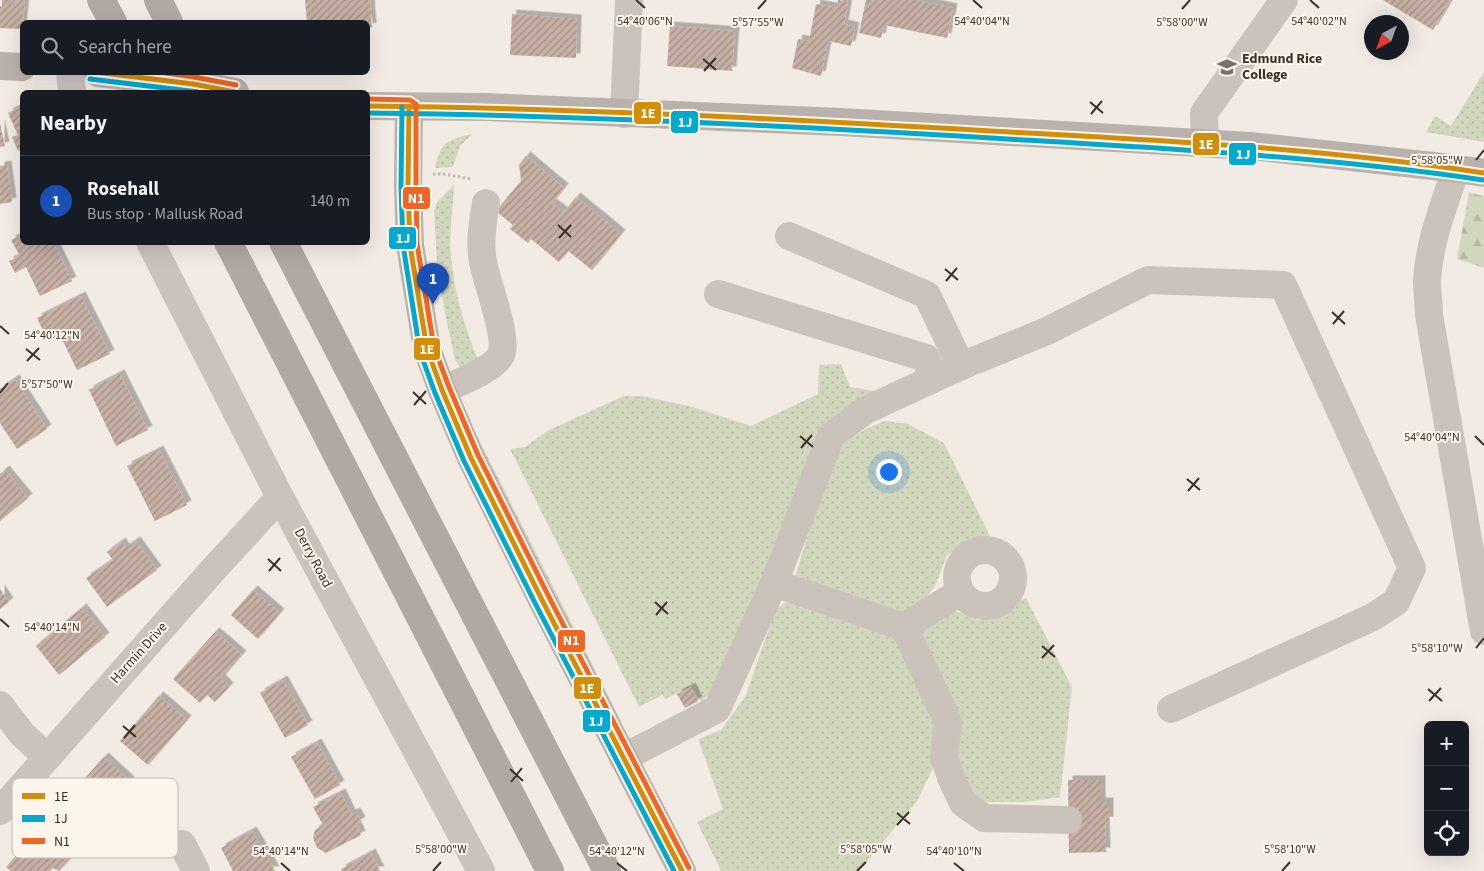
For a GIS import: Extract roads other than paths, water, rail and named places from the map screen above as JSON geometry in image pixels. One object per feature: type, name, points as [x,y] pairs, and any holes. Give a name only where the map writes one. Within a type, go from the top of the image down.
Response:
[{"type":"highway","points":[[101,0],[112,20]]},
{"type":"highway","points":[[158,0],[168,20]]},
{"type":"highway","points":[[140,75],[148,90]]},
{"type":"highway","points":[[196,75],[204,90]]},
{"type":"highway","points":[[230,245],[550,871]]},
{"type":"highway","points":[[284,245],[607,871]]},
{"type":"main road","points":[[0,66],[20,67]]},
{"type":"main road","points":[[115,75],[193,84],[224,90]]},
{"type":"main road","points":[[370,106],[486,107],[841,122],[1205,143],[1250,146],[1484,173]]},
{"type":"main road","points":[[409,107],[408,187],[410,246],[427,349],[471,458],[682,871]]},
{"type":"street","points":[[624,114],[629,0]]},
{"type":"street","points":[[1205,143],[1204,113],[1284,0]]},
{"type":"street","points":[[70,75],[72,90]]},
{"type":"street","points":[[1456,169],[1436,229],[1427,280],[1429,315],[1480,590],[1484,631]]},
{"type":"street","points":[[442,390],[492,365],[500,355],[504,341],[482,260],[481,236],[486,203]]},
{"type":"street","points":[[789,236],[927,295],[961,366]]},
{"type":"street","name":"Derry Road","points":[[152,245],[280,497],[482,871]]},
{"type":"street","points":[[623,758],[717,709],[774,583],[831,436],[866,410],[961,366],[1047,331],[1148,280],[1283,285],[1412,568],[1396,602],[1373,617],[1171,709]]},
{"type":"street","points":[[718,294],[926,358],[933,379]]},
{"type":"street","name":"Harmin Drive","points":[[29,778],[280,497]]},
{"type":"street","points":[[774,583],[904,627],[948,722],[944,757],[952,780],[964,803],[984,818],[1068,820]]},
{"type":"street","points":[[904,627],[960,592]]},
{"type":"street","points":[[0,705],[22,734],[48,757]]},
{"type":"street","name":"Harmin Drive","points":[[0,811],[12,798]]},
{"type":"street","points":[[182,844],[196,871]]},
{"type":"place","name":"Edmund Rice College","points":[[1227,67]]},
{"type":"place","name":"Rosehall","points":[[433,304]]}]
